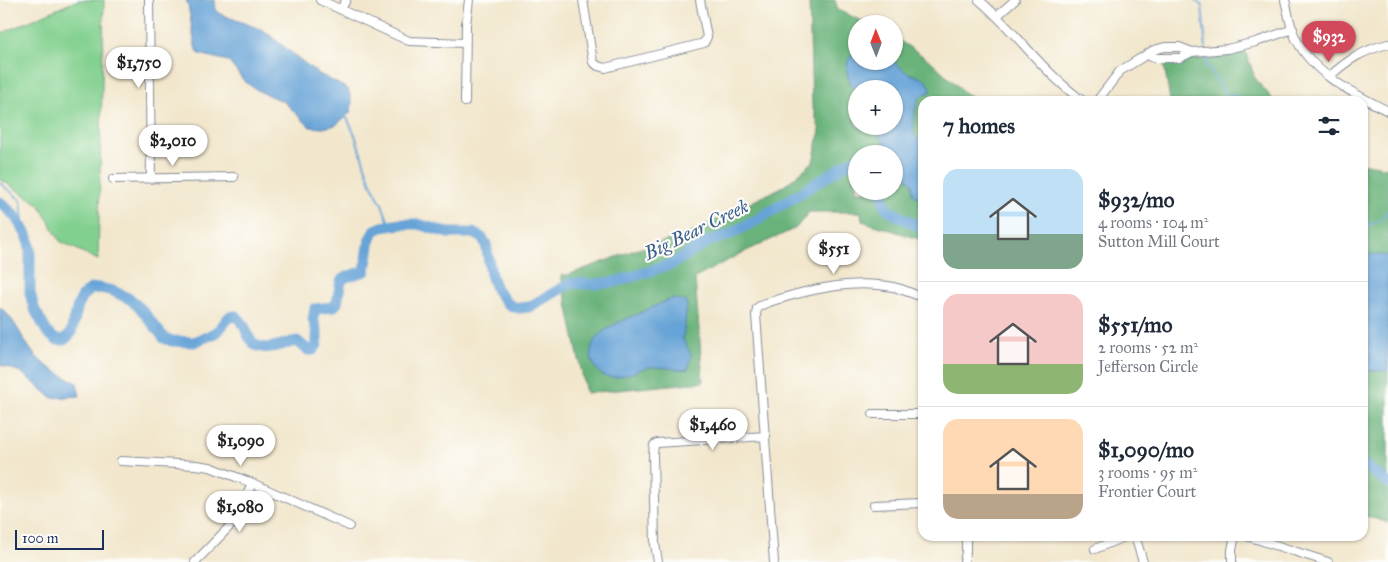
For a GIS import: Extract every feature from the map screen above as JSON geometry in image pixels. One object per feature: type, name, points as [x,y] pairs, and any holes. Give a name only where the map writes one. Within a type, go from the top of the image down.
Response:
[{"type":"street","points":[[149,0],[151,179]]},
{"type":"street","points":[[320,0],[409,41],[465,43]]},
{"type":"street","points":[[341,9],[346,0]]},
{"type":"street","points":[[466,102],[465,43],[469,0]]},
{"type":"street","points":[[583,0],[593,62],[605,68],[704,42],[707,37],[700,0]]},
{"type":"street","points":[[979,0],[997,16],[1050,74],[1077,96]]},
{"type":"street","points":[[997,16],[1015,0]]},
{"type":"street","points":[[1285,0],[1294,36],[1311,61],[1330,77],[1361,96]]},
{"type":"street","points":[[1101,96],[1120,71],[1147,55],[1155,58],[1180,58],[1192,52],[1214,51],[1256,42],[1293,29]]},
{"type":"street","points":[[1330,77],[1341,66],[1358,55],[1388,44]]},
{"type":"street","points":[[1368,100],[1388,111]]},
{"type":"street","points":[[113,179],[234,177]]},
{"type":"street","points":[[774,562],[756,309],[795,294],[840,286],[873,284],[894,287],[918,296]]},
{"type":"street","points":[[873,414],[918,414]]},
{"type":"street","points":[[658,562],[654,445],[658,443],[766,436]]},
{"type":"street","points":[[121,461],[210,467],[252,483],[349,526]]},
{"type":"street","points":[[195,562],[234,522],[252,483]]},
{"type":"street","points":[[874,505],[918,503]]},
{"type":"street","points":[[964,562],[966,541]]},
{"type":"street","points":[[1095,549],[1114,541]]},
{"type":"street","points":[[1137,541],[1143,562]]},
{"type":"street","points":[[1232,562],[1234,541]]},
{"type":"street","points":[[1263,541],[1328,562]]},
{"type":"green space","points":[[78,0],[104,0],[98,260],[60,241],[39,204],[0,179],[0,34]]},
{"type":"green space","points":[[809,0],[835,0],[838,10],[849,15],[848,70],[903,70],[903,43],[932,62],[969,96],[918,96],[918,239],[862,221],[861,212],[809,212],[796,228],[742,253],[695,278],[703,382],[586,393],[561,275],[568,275],[635,250],[686,235],[784,186],[813,162],[820,131],[812,105]]},
{"type":"green space","points":[[1246,52],[1255,78],[1270,96],[1169,96],[1164,63],[1213,59]]},
{"type":"green space","points":[[1368,164],[1388,168],[1388,523],[1368,517]]},
{"type":"water","points":[[186,0],[215,0],[216,9],[220,14],[263,30],[317,73],[348,89],[352,102],[351,112],[336,125],[323,128],[310,127],[284,102],[259,91],[245,82],[228,61],[199,54],[195,46]]},
{"type":"water","points":[[848,60],[848,70],[903,69],[926,80],[930,86],[931,91],[918,96],[915,110],[914,135],[918,139],[918,197],[913,194],[912,183],[903,171],[903,145],[886,145],[878,135],[903,135],[903,80],[849,80],[847,65]]},
{"type":"water","points":[[1368,255],[1388,256],[1388,371],[1368,370]]},
{"type":"water","points":[[672,299],[686,301],[683,339],[691,355],[688,369],[650,367],[615,377],[606,377],[600,373],[593,363],[591,353],[593,344],[598,337],[614,325]]},
{"type":"water","points":[[0,307],[12,320],[31,350],[43,363],[77,383],[80,396],[52,398],[21,372],[0,365]]},
{"type":"waterway","points":[[1195,0],[1202,6],[1206,49]]},
{"type":"waterway","points":[[1206,54],[1207,66],[1226,94],[1235,96]]},
{"type":"waterway","points":[[344,117],[347,118],[355,135],[371,184],[382,204],[390,226]]},
{"type":"waterway","name":"Big Bear Creek","points":[[0,202],[15,216],[28,237],[30,248],[30,293],[34,308],[47,332],[56,340],[64,340],[71,333],[78,305],[83,296],[91,289],[100,288],[113,291],[130,299],[142,310],[164,338],[172,341],[194,342],[211,335],[219,330],[229,317],[236,316],[244,325],[250,339],[260,347],[266,348],[297,341],[308,350],[313,350],[317,345],[317,332],[313,319],[315,309],[333,307],[337,303],[341,281],[346,277],[365,271],[370,239],[375,230],[382,227],[418,224],[448,233],[473,233],[482,238],[486,244],[491,275],[496,289],[507,303],[514,307],[529,307],[571,283],[615,282],[672,264],[709,241],[726,236],[757,220],[848,163]]},
{"type":"waterway","points":[[0,183],[21,200],[24,232]]},
{"type":"waterway","name":"Big Bear Creek","points":[[884,200],[886,208],[918,226]]},
{"type":"waterway","points":[[1368,226],[1380,221],[1388,210]]},
{"type":"waterway","name":"Big Bear Creek","points":[[1368,468],[1388,483]]}]
